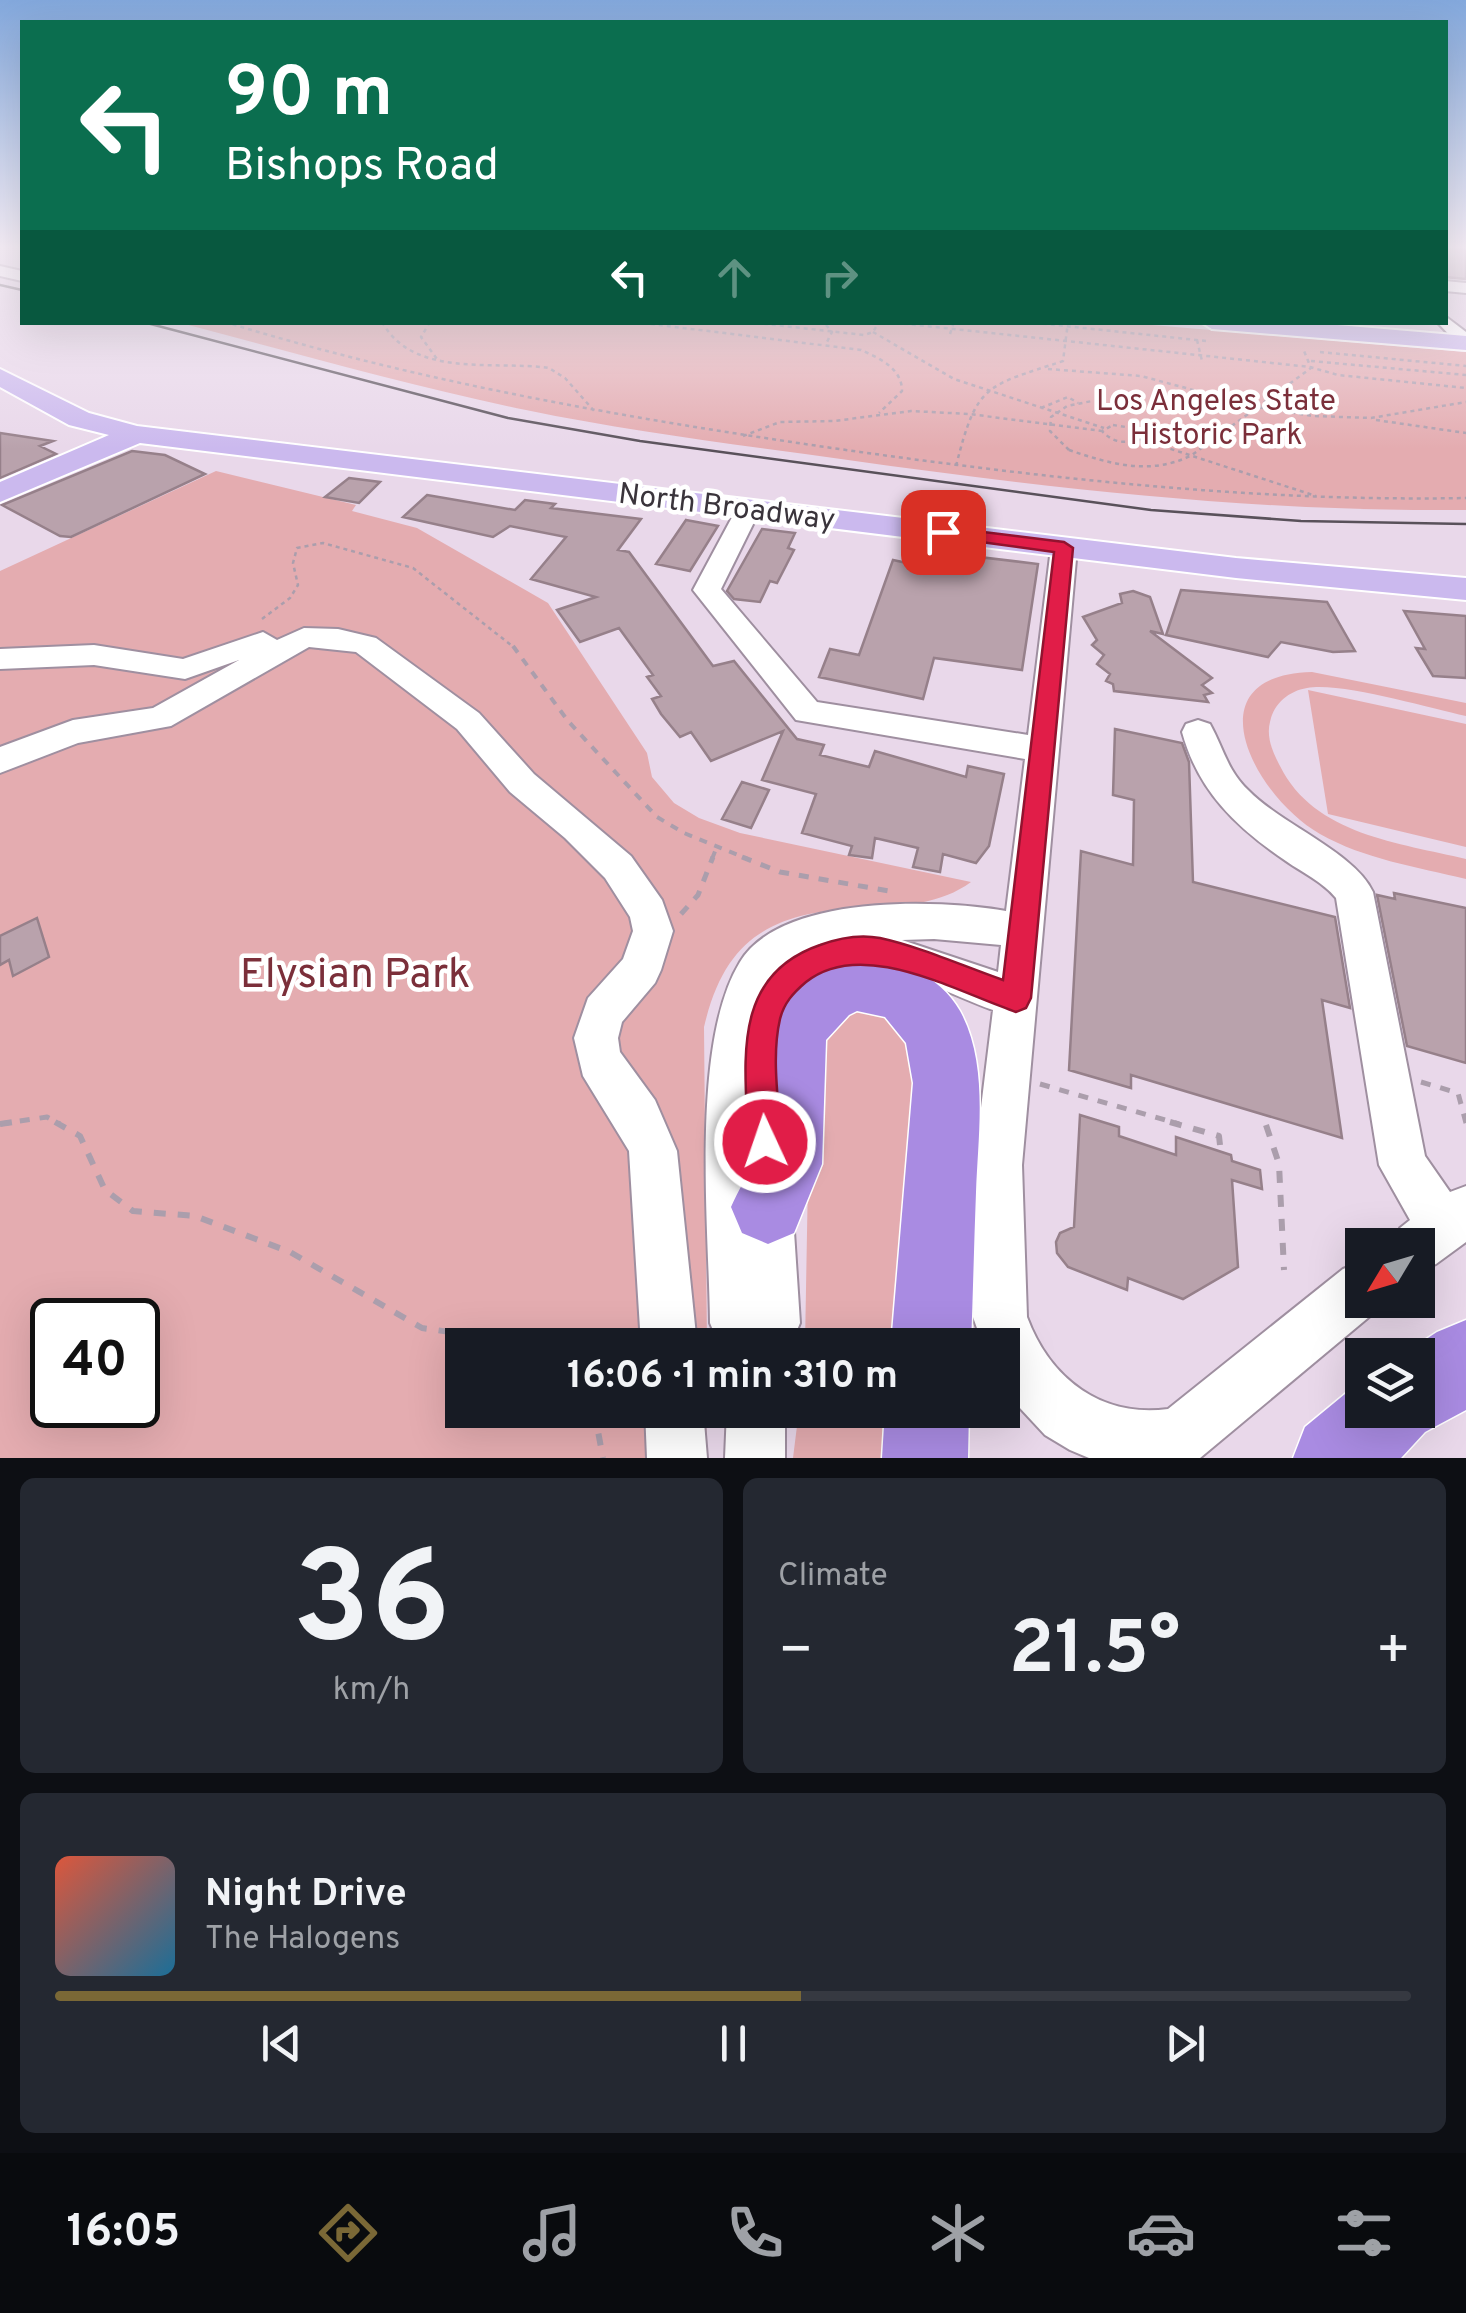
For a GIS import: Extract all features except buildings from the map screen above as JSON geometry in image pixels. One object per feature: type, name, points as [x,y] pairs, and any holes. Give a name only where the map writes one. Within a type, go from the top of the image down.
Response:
[{"type":"highway","points":[[768,1207],[787,1164],[794,1040],[806,1012],[827,994],[856,983],[881,985],[907,996],[929,1017],[936,1030],[946,1083],[932,1328]]},
{"type":"highway","points":[[1435,1382],[1466,1361]]},
{"type":"highway","points":[[924,1458],[926,1428]]},
{"type":"highway","points":[[1336,1458],[1371,1428]]},
{"type":"main road","points":[[1205,331],[1465,342]]},
{"type":"main road","name":"North Broadway","points":[[1,379],[78,419],[137,434],[1064,548],[1466,589]]},
{"type":"main road","points":[[0,494],[137,434]]},
{"type":"street","points":[[749,508],[707,590],[806,712],[1042,750]]},
{"type":"street","points":[[1064,548],[998,1166],[1000,1316],[1016,1357],[1055,1409],[1102,1438],[1154,1445],[1180,1436],[1345,1302]]},
{"type":"street","points":[[0,760],[73,732],[160,718],[304,636]]},
{"type":"street","points":[[0,658],[94,654],[185,669],[277,638],[338,638],[366,646],[468,721],[522,783],[578,828],[618,867],[648,912],[653,931],[640,970],[604,1012],[596,1038],[599,1060],[638,1117],[653,1151],[668,1328]]},
{"type":"street","points":[[1198,732],[1200,746],[1232,794],[1251,814],[1342,878],[1354,892],[1403,1166],[1442,1228]]},
{"type":"street","points":[[741,1328],[733,1057],[739,1012],[754,975],[768,960],[802,938],[841,927],[967,920],[1023,932]]},
{"type":"street","points":[[770,1328],[760,1044],[766,1012],[789,976],[826,954],[859,948],[878,950],[1016,998]]},
{"type":"street","points":[[675,1428],[677,1458]]},
{"type":"street","points":[[755,1458],[756,1428]]},
{"type":"path","points":[[236,325],[459,384],[596,413],[956,468],[1188,493],[1466,498]]},
{"type":"path","points":[[383,325],[397,345],[438,359],[549,368],[565,378],[596,413]]},
{"type":"path","points":[[428,325],[421,337],[438,359]]},
{"type":"path","points":[[661,325],[826,344],[872,355],[900,374],[902,392],[879,412]]},
{"type":"path","points":[[773,325],[864,335],[873,332],[877,325]]},
{"type":"path","points":[[827,325],[832,332]]},
{"type":"path","points":[[907,325],[1466,388]]},
{"type":"path","points":[[951,332],[953,325]]},
{"type":"path","points":[[956,468],[970,414],[987,391],[1006,380],[1063,361],[1068,325]]},
{"type":"path","points":[[1202,361],[1205,331]]},
{"type":"path","points":[[826,344],[832,332]]},
{"type":"path","points":[[873,332],[918,354],[949,376],[1103,430],[1121,442],[1140,439],[1318,498]]},
{"type":"path","points":[[1295,334],[1310,368]]},
{"type":"path","points":[[1309,360],[1466,375]]},
{"type":"path","points":[[1048,368],[1141,376],[1257,407],[1313,416],[1371,418],[1466,433]]},
{"type":"path","points":[[1092,402],[1058,409],[1049,416],[1048,427],[1053,436],[1069,450],[1096,461],[1137,468],[1171,466],[1192,455],[1310,368]]},
{"type":"path","points":[[1042,408],[1068,397],[1078,403]]},
{"type":"path","points":[[1371,418],[1466,402]]},
{"type":"path","points":[[743,436],[780,422],[834,421],[879,412],[970,414],[1103,430],[1126,426],[1136,431],[1140,439]]},
{"type":"path","points":[[237,652],[236,644],[290,598],[298,585],[293,562],[297,548],[323,543],[412,568],[520,652],[568,721],[658,817],[716,849],[780,872],[901,893]]},
{"type":"path","points":[[653,931],[676,918],[698,896],[716,849]]},
{"type":"path","points":[[1040,1084],[1220,1136],[1220,1145]]},
{"type":"path","points":[[0,1124],[48,1117],[80,1136],[105,1190],[133,1211],[195,1216],[290,1252],[422,1328],[445,1331]]},
{"type":"path","points":[[1266,1125],[1279,1164],[1284,1270]]},
{"type":"path","points":[[597,1428],[603,1458]]},
{"type":"green space","name":"Los Angeles State Historic Park","points":[[188,325],[1152,325],[1466,352],[1466,510],[1233,503],[1002,480],[566,418],[353,369]]},
{"type":"green space","name":"Elysian Park","points":[[216,471],[356,505],[352,511],[417,528],[548,603],[647,753],[652,777],[674,803],[699,818],[740,833],[971,882],[922,902],[835,910],[781,922],[741,949],[726,969],[704,1027],[707,1328],[445,1328],[445,1428],[707,1428],[706,1458],[0,1458],[0,571]]},
{"type":"green space","points":[[1312,672],[1466,703],[1466,716],[1363,692],[1307,688],[1288,695],[1279,704],[1272,715],[1269,733],[1280,766],[1295,789],[1314,807],[1336,822],[1387,841],[1466,859],[1466,879],[1337,843],[1296,817],[1274,794],[1256,767],[1246,740],[1243,715],[1252,693],[1274,678]]},
{"type":"green space","points":[[1308,690],[1466,724],[1466,847],[1328,814]]},
{"type":"green space","points":[[849,1001],[894,1016],[902,1023],[911,1044],[915,1079],[903,1328],[805,1328],[809,1121],[817,1024]]},
{"type":"green space","points":[[797,1428],[897,1428],[895,1458],[793,1458]]},
{"type":"tram line","points":[[154,325],[508,418],[640,441],[1151,510],[1301,521],[1466,524]]},
{"type":"route","points":[[765,1142],[760,1044],[766,1012],[781,985],[811,961],[842,950],[878,950],[1016,998],[1064,548],[943,532]]}]
